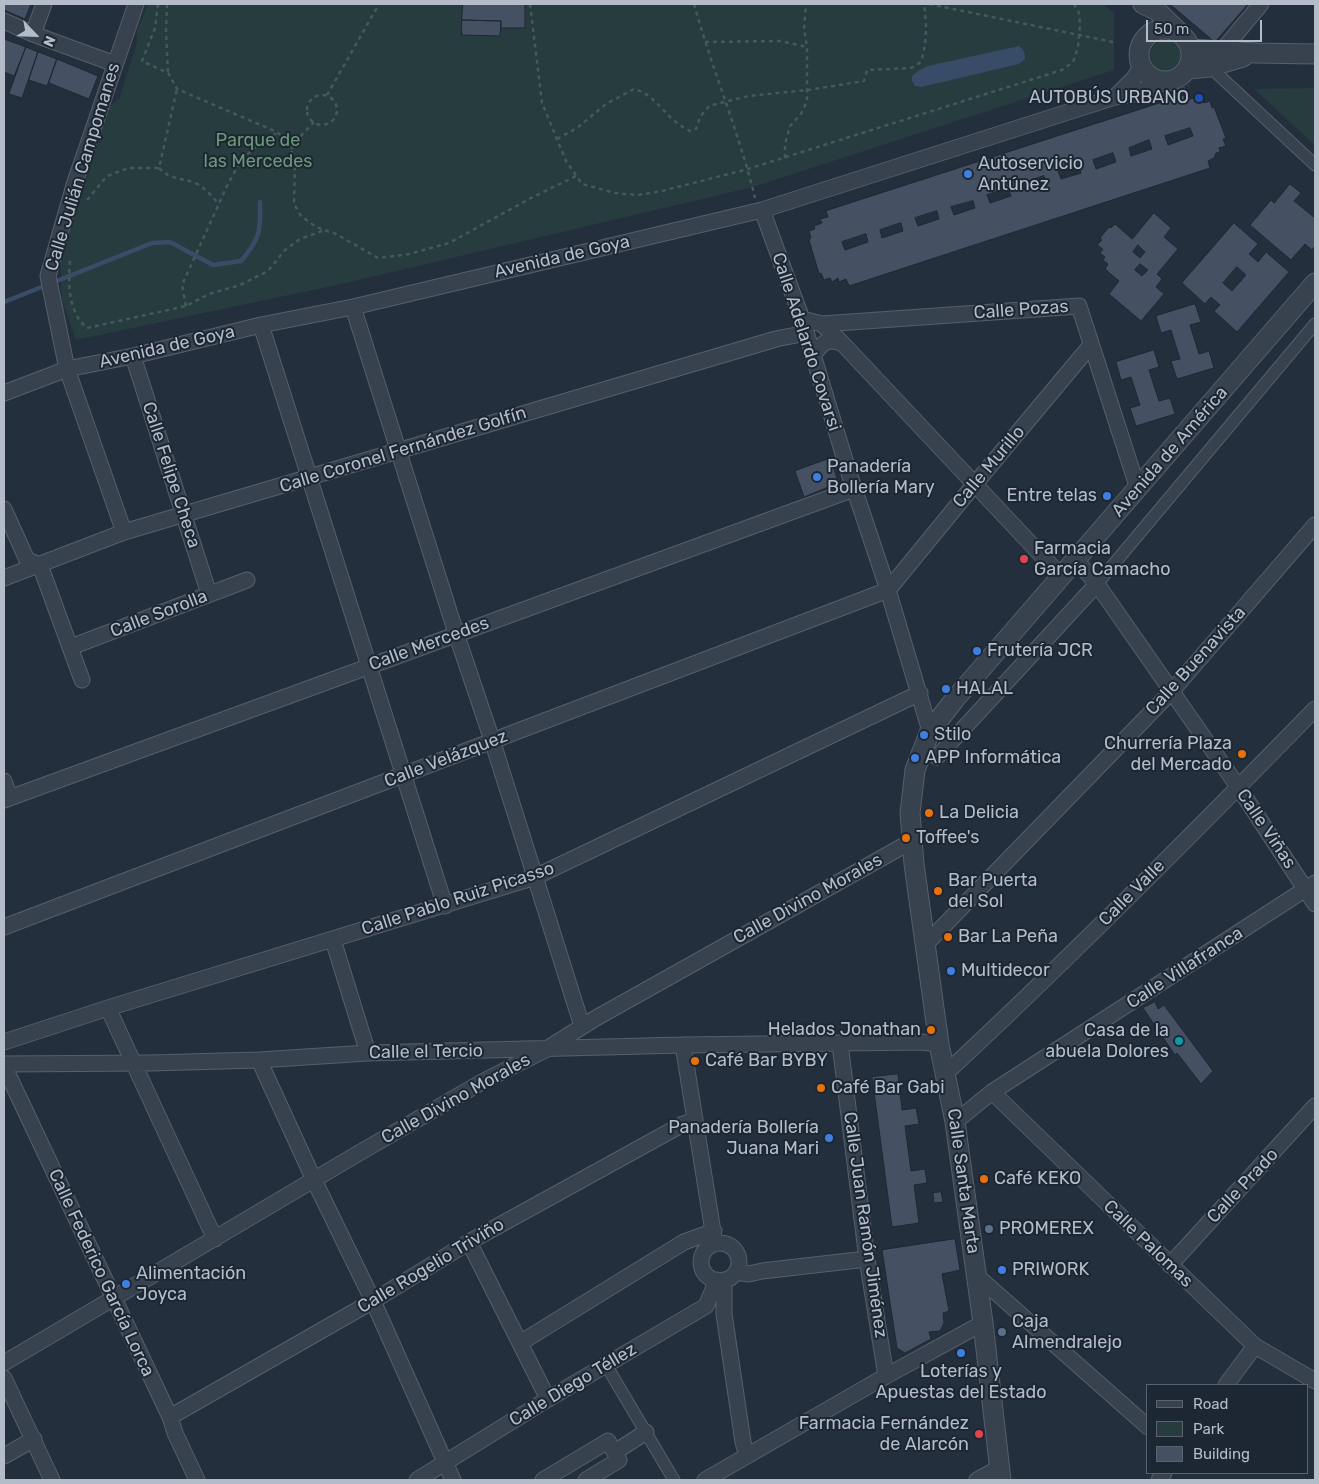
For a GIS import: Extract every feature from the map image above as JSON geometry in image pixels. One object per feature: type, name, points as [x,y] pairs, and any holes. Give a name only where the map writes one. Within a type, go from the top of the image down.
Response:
[{"type":"street","points":[[32,34],[44,4]]},
{"type":"street","name":"Calle Julián Campomanes","points":[[124,532],[67,369],[48,276],[74,185],[136,4]]},
{"type":"street","points":[[1221,52],[1261,4]]},
{"type":"street","points":[[1144,5],[1156,10],[1187,40],[1191,49],[1191,76]]},
{"type":"street","points":[[1144,5],[1148,35]]},
{"type":"street","points":[[4,21],[32,34],[115,64]]},
{"type":"street","points":[[1180,33],[1169,29],[1158,30],[1148,35],[1141,45],[1139,56],[1141,67],[1147,75],[1167,88],[1181,76],[1191,76],[1210,67],[1256,53]]},
{"type":"street","points":[[1191,49],[1221,52],[1315,54]]},
{"type":"street","name":"Avenida de Goya","points":[[1115,97],[1134,78],[1141,67]]},
{"type":"street","points":[[1210,67],[1315,164]]},
{"type":"street","name":"Avenida de Goya","points":[[4,393],[67,369],[133,356],[261,325],[353,308],[760,210],[1115,97],[1167,88]]},
{"type":"street","name":"Calle Adelardo Covarsi","points":[[760,210],[804,326],[920,693],[930,732]]},
{"type":"street","name":"Avenida de América","points":[[911,793],[915,770],[930,732],[955,699],[1315,283]]},
{"type":"street","name":"Calle Pozas","points":[[804,326],[1079,306],[1138,489]]},
{"type":"street","points":[[353,308],[582,1026]]},
{"type":"street","points":[[822,324],[1061,576]]},
{"type":"street","name":"Avenida de América","points":[[937,757],[1097,584],[1315,324]]},
{"type":"street","points":[[261,325],[445,906]]},
{"type":"street","name":"Calle Coronel Fernández Golfín","points":[[4,578],[124,532],[776,339],[804,326]]},
{"type":"street","points":[[813,355],[824,343],[832,340],[842,343]]},
{"type":"street","name":"Calle Murillo","points":[[888,590],[1091,345]]},
{"type":"street","name":"Calle Felipe Checa","points":[[133,356],[209,594]]},
{"type":"street","name":"Calle Mercedes","points":[[7,799],[854,488]]},
{"type":"street","points":[[4,509],[26,560],[40,565],[82,680]]},
{"type":"street","name":"Calle Buenavista","points":[[926,944],[1171,692],[1315,525]]},
{"type":"street","name":"Calle Viñas","points":[[1076,560],[1097,584],[1171,692],[1311,887],[1315,904]]},
{"type":"street","name":"Calle Sorolla","points":[[71,647],[247,580]]},
{"type":"street","name":"Calle Velázquez","points":[[4,927],[888,590]]},
{"type":"street","name":"Calle Pablo Ruiz Picasso","points":[[4,1042],[108,1008],[535,877],[920,693]]},
{"type":"street","name":"Calle Valle","points":[[945,1074],[1001,1022],[1239,788],[1315,709]]},
{"type":"street","points":[[4,781],[7,799]]},
{"type":"street","name":"Calle Santa Marta","points":[[911,793],[910,813],[914,864],[939,1044],[955,1122],[983,1323],[1000,1474]]},
{"type":"street","name":"Calle Divino Morales","points":[[4,1363],[489,1078],[546,1050],[582,1026],[912,841]]},
{"type":"street","name":"Calle Villafranca","points":[[955,1122],[992,1092],[1311,887]]},
{"type":"street","points":[[333,940],[368,1053]]},
{"type":"street","points":[[108,1008],[215,1239]]},
{"type":"street","name":"Calle el Tercio","points":[[4,1065],[133,1064],[259,1060],[368,1053],[546,1050],[683,1045],[921,1042],[939,1044]]},
{"type":"street","name":"Calle Juan Ramón Jiménez","points":[[840,1044],[867,1259],[886,1376]]},
{"type":"street","points":[[683,1045],[711,1242],[701,1260],[705,1273],[710,1278],[726,1278],[762,1271],[867,1259]]},
{"type":"street","points":[[259,1060],[314,1180],[373,1301],[453,1480]]},
{"type":"street","name":"Calle Federico García Lorca","points":[[4,1065],[198,1480]]},
{"type":"street","name":"Calle Palomas","points":[[992,1092],[1254,1346],[1315,1381]]},
{"type":"street","name":"Calle Prado","points":[[1170,1265],[1315,1106]]},
{"type":"street","name":"Calle Rogelio Triviño","points":[[170,1417],[373,1301],[469,1242],[683,1124],[695,1120]]},
{"type":"street","points":[[469,1242],[548,1399]]},
{"type":"street","points":[[684,1242],[711,1242]]},
{"type":"street","points":[[520,1343],[684,1242],[711,1242],[730,1245],[739,1258],[738,1266],[726,1278],[724,1314],[743,1442],[747,1456]]},
{"type":"street","points":[[976,1275],[1146,1426]]},
{"type":"street","name":"Calle Diego Téllez","points":[[417,1480],[548,1399],[706,1306],[726,1278]]},
{"type":"street","points":[[705,1480],[886,1376],[983,1323]]},
{"type":"street","points":[[1227,1384],[1254,1346]]},
{"type":"street","points":[[606,1365],[674,1480]]},
{"type":"street","points":[[4,1378],[52,1480]]},
{"type":"street","points":[[614,1452],[646,1432]]},
{"type":"street","points":[[4,1456],[34,1439]]},
{"type":"street","points":[[543,1480],[608,1441],[619,1460],[586,1480]]},
{"type":"street","points":[[977,1480],[1000,1474]]},
{"type":"path","points":[[158,4],[156,28],[142,61],[168,73]]},
{"type":"path","points":[[167,4],[168,73],[177,89],[277,132],[289,142],[296,161],[294,204],[301,216],[316,227],[353,243],[378,258],[409,254],[449,244],[576,176]]},
{"type":"path","points":[[327,95],[379,4]]},
{"type":"path","points":[[530,4],[542,103],[566,162],[582,184],[615,194],[638,195],[662,191],[748,169],[1062,70],[1073,62],[1080,36],[1079,13],[1074,4]]},
{"type":"path","points":[[694,4],[760,210]]},
{"type":"path","points":[[785,158],[785,144],[790,126],[801,114],[807,102],[807,47],[804,29],[806,4]]},
{"type":"path","points":[[557,139],[577,128],[606,104],[634,90],[644,92],[653,98],[677,123],[690,131],[696,129],[700,117],[709,106],[748,96],[864,82],[867,70],[912,68],[922,62],[927,27],[924,4]]},
{"type":"path","points":[[929,4],[1113,42]]},
{"type":"path","points":[[705,42],[780,41],[807,47]]},
{"type":"path","points":[[1167,88],[1177,93],[1191,76]]},
{"type":"path","points":[[159,168],[177,89]]},
{"type":"path","points":[[322,94],[331,97],[337,105],[336,115],[329,123],[324,125],[314,122],[308,114],[308,105],[313,97],[322,94]]},
{"type":"path","points":[[291,149],[314,122]]},
{"type":"path","points":[[186,306],[182,285],[241,160],[256,147],[267,142],[277,132]]},
{"type":"path","points":[[87,200],[108,176],[129,168],[159,168],[167,176],[197,184],[219,204]]},
{"type":"path","points":[[70,253],[68,289],[78,321],[87,328],[186,306],[209,294],[240,285],[268,271],[285,250],[300,239],[325,230]]},
{"type":"green space","name":"Parque de las Mercedes","points":[[148,4],[1103,4],[1114,13],[1114,70],[753,187],[346,283],[76,340],[62,300],[60,259],[110,106],[119,99],[137,43],[137,31]]},
{"type":"green space","points":[[1166,40],[1178,44],[1182,56],[1178,68],[1166,72],[1154,68],[1150,56],[1154,44]]},
{"type":"green space","points":[[1315,88],[1315,145],[1254,89]]},
{"type":"water","points":[[1019,46],[1024,52],[1025,59],[1019,64],[921,87],[915,86],[912,81],[912,76],[928,66]]},
{"type":"building","points":[[4,4],[31,4],[25,19],[4,10]]},
{"type":"building","points":[[463,4],[525,4],[525,28],[501,28],[501,21],[462,20]]},
{"type":"building","points":[[1170,4],[1248,4],[1215,42]]},
{"type":"building","points":[[462,20],[501,21],[500,36],[462,35]]},
{"type":"building","points":[[4,39],[26,47],[14,76],[4,72]]},
{"type":"building","points":[[26,47],[38,52],[22,98],[9,94]]},
{"type":"building","points":[[38,52],[57,59],[47,86],[29,80]]},
{"type":"building","points":[[57,59],[98,76],[89,99],[49,83]]},
{"type":"building","points":[[1185,95],[1187,100],[1194,98],[1195,102],[1202,99],[1204,103],[1210,101],[1226,138],[1223,139],[1226,146],[1219,148],[1220,152],[1216,153],[1214,158],[1208,161],[1210,168],[849,286],[846,279],[839,282],[838,278],[832,282],[830,278],[824,280],[821,273],[819,274],[809,240],[811,238],[809,231],[815,229],[814,226],[822,223],[820,219],[828,217],[826,211]],"holes":[[[1190,128],[1193,136],[1168,145],[1165,136]],[[1149,140],[1152,149],[1131,156],[1129,148]],[[1113,153],[1116,162],[1096,169],[1093,160]],[[1079,165],[1081,173],[1061,179],[1058,171]],[[1044,176],[1047,184],[1025,191],[1023,183]],[[1008,188],[1011,196],[990,203],[987,195]],[[973,201],[975,208],[954,215],[951,207]],[[937,211],[939,219],[918,226],[915,218]],[[901,223],[903,231],[882,238],[880,230]],[[866,234],[868,242],[845,250],[842,242]]]},
{"type":"building","points":[[1290,184],[1301,193],[1294,201],[1315,218],[1315,246],[1312,250],[1305,244],[1291,260],[1250,225],[1271,200],[1274,203]]},
{"type":"building","points":[[1154,213],[1171,228],[1164,237],[1178,249],[1157,274],[1162,279],[1156,287],[1164,294],[1141,321],[1109,294],[1119,281],[1105,269],[1108,264],[1103,260],[1105,257],[1100,253],[1103,249],[1097,245],[1109,227],[1111,228],[1115,224],[1132,239]],"holes":[[[1138,245],[1145,252],[1140,258],[1133,252]],[[1140,264],[1148,270],[1142,276],[1135,270]]]},
{"type":"building","points":[[1234,223],[1258,244],[1249,254],[1258,262],[1266,252],[1289,272],[1237,332],[1214,311],[1220,305],[1211,297],[1205,304],[1182,283]],"holes":[[[1237,267],[1246,275],[1232,291],[1223,283]]]},
{"type":"building","points":[[1195,304],[1201,322],[1190,325],[1199,354],[1209,351],[1214,368],[1177,379],[1171,361],[1180,359],[1171,330],[1161,333],[1156,316]]},
{"type":"building","points":[[1154,350],[1159,367],[1149,370],[1159,401],[1170,398],[1175,414],[1136,426],[1130,408],[1140,405],[1131,377],[1121,380],[1116,362]]},
{"type":"building","name":"Panadería Bollería Mary","points":[[831,458],[838,483],[804,497],[795,471]]},
{"type":"building","name":"Casa de la abuela Dolores","points":[[1155,1002],[1158,1009],[1164,1005],[1213,1071],[1201,1084],[1177,1053],[1175,1055],[1143,1008]]},
{"type":"building","points":[[898,1074],[902,1110],[916,1108],[919,1124],[905,1126],[911,1171],[925,1169],[927,1183],[914,1185],[919,1223],[892,1227],[872,1077]]},
{"type":"building","points":[[941,1192],[943,1202],[934,1203],[933,1193]]},
{"type":"building","points":[[955,1239],[960,1270],[942,1274],[949,1311],[943,1313],[944,1323],[940,1331],[929,1332],[931,1339],[905,1353],[897,1348],[882,1250]]},
{"type":"waterway","points":[[4,302],[152,243],[170,242],[213,265],[241,261],[252,247],[258,234],[260,202]]},
{"type":"place","name":"AUTOBÚS URBANO","points":[[1199,98]]},
{"type":"place","name":"Autoservicio Antúnez","points":[[968,174]]},
{"type":"place","name":"Panadería Bollería Mary","points":[[817,477]]},
{"type":"place","name":"Entre telas","points":[[1107,496]]},
{"type":"place","name":"Farmacia García Camacho","points":[[1024,559]]},
{"type":"place","name":"Frutería JCR","points":[[977,651]]},
{"type":"place","name":"HALAL","points":[[946,689]]},
{"type":"place","name":"Stilo","points":[[924,735]]},
{"type":"place","name":"Churrería Plaza del Mercado","points":[[1242,754]]},
{"type":"place","name":"APP Informática","points":[[915,758]]},
{"type":"place","name":"La Delicia","points":[[929,813]]},
{"type":"place","name":"Toffee's","points":[[906,838]]},
{"type":"place","name":"Bar Puerta del Sol","points":[[938,891]]},
{"type":"place","name":"Bar La Peña","points":[[948,937]]},
{"type":"place","name":"Multidecor","points":[[951,971]]},
{"type":"place","name":"Helados Jonathan","points":[[931,1030]]},
{"type":"place","name":"Casa de la abuela Dolores","points":[[1179,1041]]},
{"type":"place","name":"Café Bar BYBY","points":[[695,1061]]},
{"type":"place","name":"Café Bar Gabi","points":[[821,1088]]},
{"type":"place","name":"Panadería Bollería Juana Mari","points":[[829,1138]]},
{"type":"place","name":"Café KEKO","points":[[984,1179]]},
{"type":"place","name":"PROMEREX","points":[[989,1229]]},
{"type":"place","name":"PRIWORK","points":[[1002,1270]]},
{"type":"place","name":"Alimentación Joyca","points":[[126,1284]]},
{"type":"place","name":"Caja Almendralejo","points":[[1002,1332]]},
{"type":"place","name":"Loterías y Apuestas del Estado","points":[[961,1353]]},
{"type":"place","name":"Farmacia Fernández de Alarcón","points":[[979,1434]]}]
